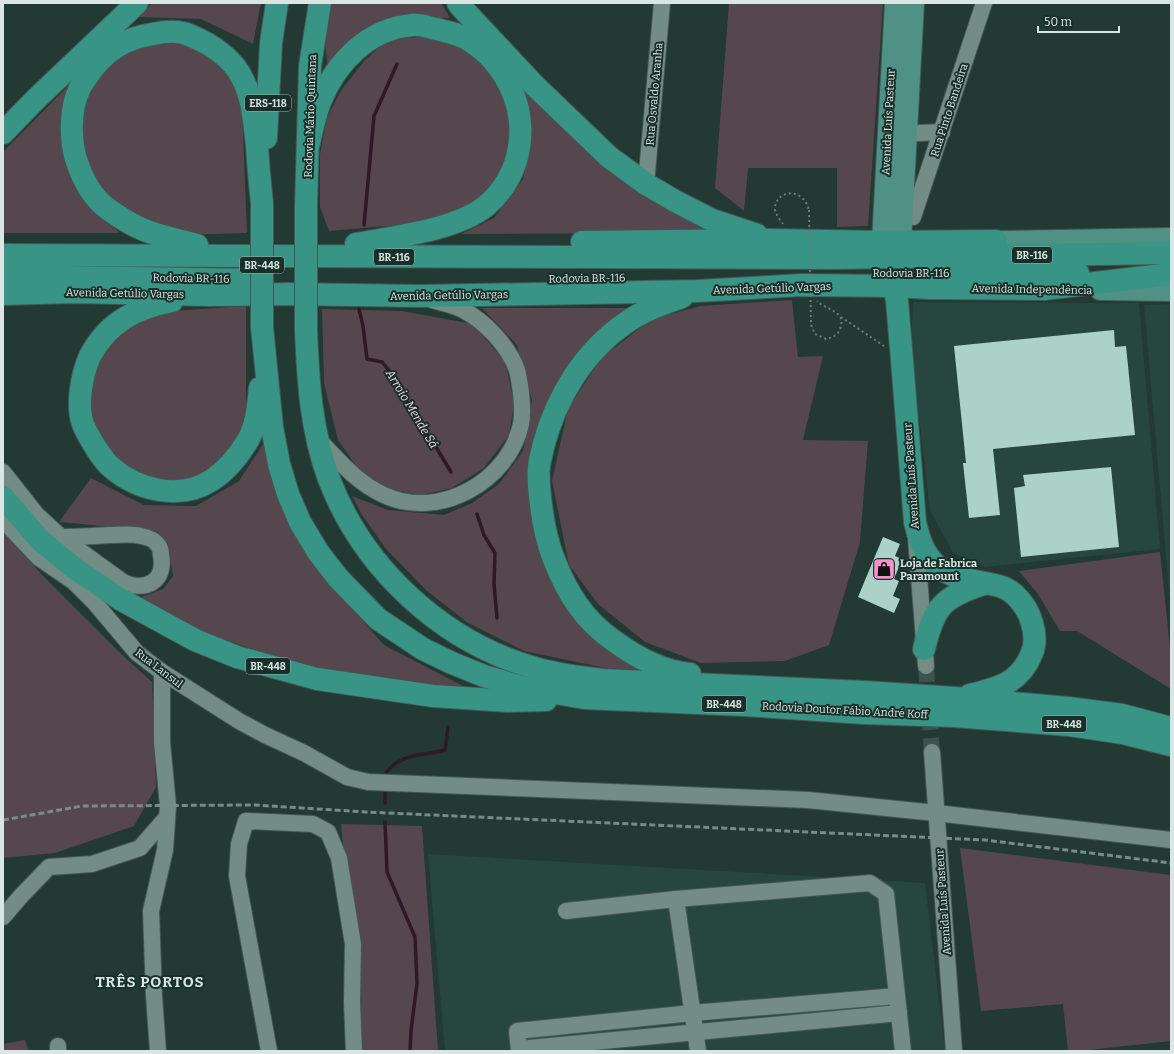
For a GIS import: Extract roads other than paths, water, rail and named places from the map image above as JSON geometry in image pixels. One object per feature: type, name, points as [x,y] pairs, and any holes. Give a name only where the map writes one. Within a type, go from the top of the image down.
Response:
[{"type":"highway","points":[[3,133],[137,3]]},
{"type":"highway","name":"ERS-118","points":[[262,203],[271,43],[277,3]]},
{"type":"highway","name":"Rodovia Mário Quintana","points":[[306,330],[306,206],[310,66],[320,3]]},
{"type":"highway","points":[[458,3],[534,85],[603,151],[646,184],[675,202],[712,220],[771,240]]},
{"type":"highway","points":[[309,143],[320,102],[340,66],[354,50],[373,37],[392,29],[412,25],[424,25],[434,29],[454,33],[470,40],[485,52],[498,67],[508,82],[516,99],[520,118],[520,139],[517,159],[511,176],[486,206],[462,220],[437,228],[356,244]]},
{"type":"highway","points":[[197,245],[144,230],[106,208],[92,195],[81,173],[74,150],[72,128],[74,110],[79,90],[91,70],[104,56],[120,44],[140,36],[162,32],[182,33],[201,41],[230,61],[242,77],[250,98],[254,122],[262,203]]},
{"type":"highway","name":"Rodovia Doutor Fábio André Koff","points":[[262,203],[262,327],[272,427],[279,464],[288,494],[300,522],[318,552],[338,578],[378,619],[423,649],[484,676],[522,687],[584,698],[744,705],[864,713],[954,716],[1069,725],[1123,733],[1171,745]]},
{"type":"highway","name":"Rodovia BR-116","points":[[44,255],[197,245],[771,240],[891,242],[997,241]]},
{"type":"highway","name":"BR-116","points":[[997,241],[1072,254]]},
{"type":"highway","name":"Rodovia BR-116","points":[[3,255],[836,258],[1171,253]]},
{"type":"highway","name":"Rodovia BR-116","points":[[3,276],[204,287],[375,282],[873,273],[1171,273]]},
{"type":"highway","name":"BR-116","points":[[1044,289],[1171,273]]},
{"type":"highway","name":"Avenida Getúlio Vargas","points":[[3,294],[204,287],[290,294],[420,296],[697,292],[802,285],[894,286]]},
{"type":"highway","name":"Avenida Independência","points":[[894,286],[930,288],[1044,289]]},
{"type":"highway","name":"Avenida Luís Pasteur","points":[[894,286],[897,301],[915,522]]},
{"type":"highway","points":[[204,287],[133,312],[114,325],[96,346],[86,365],[80,388],[82,423],[91,440],[110,466],[127,479],[147,488],[166,491],[183,490],[211,481],[224,471],[249,440],[256,416],[265,353]]},
{"type":"highway","points":[[697,292],[654,307],[628,321],[606,338],[590,354],[572,379],[558,403],[546,436],[538,468],[540,508],[548,543],[561,578],[582,612],[602,633],[627,651],[653,665],[686,674],[729,678],[743,686]]},
{"type":"highway","name":"Rodovia Doutor Fábio André Koff","points":[[306,330],[310,400],[318,439],[338,501],[353,529],[392,580],[420,606],[449,628],[478,646],[505,658],[535,668],[569,676],[604,680],[955,698],[1068,708],[1122,715],[1171,728]]},
{"type":"highway","name":"BR-448","points":[[3,497],[40,540],[74,568],[120,599],[195,640],[237,656],[317,679],[433,696],[508,701],[584,698]]},
{"type":"highway","points":[[915,522],[922,547],[927,556],[937,566],[951,575],[984,584],[1000,586],[1010,591],[1030,614],[1035,633],[1034,647],[1028,662],[1020,674],[1005,684],[989,690],[955,698]]},
{"type":"highway","points":[[925,657],[930,626],[939,608],[956,594],[984,584]]},
{"type":"main road","name":"Avenida Luís Pasteur","points":[[891,242],[896,134],[895,3]]},
{"type":"main road","name":"Avenida Luís Pasteur","points":[[896,134],[914,3]]},
{"type":"main road","name":"Rodovia BR-116","points":[[997,241],[1171,238]]},
{"type":"main road","name":"Avenida Independência","points":[[1044,289],[1171,290]]},
{"type":"street","name":"Rua Osvaldo Aranha","points":[[646,184],[662,3]]},
{"type":"street","name":"Rua Pinto Bandeira","points":[[913,217],[984,3]]},
{"type":"street","points":[[896,134],[942,132]]},
{"type":"street","points":[[318,439],[356,478],[369,487],[386,496],[418,504],[431,503],[460,496],[492,474],[504,461],[514,443],[521,424],[522,404],[517,370],[510,354],[497,337],[482,323],[463,310],[420,296]]},
{"type":"street","points":[[3,472],[37,515],[61,537],[123,582],[132,586],[148,585],[157,579],[162,569],[162,559],[157,544],[149,538],[140,535],[127,534],[61,537]]},
{"type":"street","name":"Rua Lansul","points":[[3,520],[39,558],[74,582],[95,603],[136,653],[162,672],[239,721],[304,753],[347,777],[368,782],[808,800],[1171,840]]},
{"type":"street","name":"Avenida Luís Pasteur","points":[[915,522],[925,657]]},
{"type":"street","points":[[158,1051],[154,996],[151,911],[165,850],[168,806],[162,742],[162,672]]},
{"type":"street","name":"Avenida Luís Pasteur","points":[[932,752],[954,1051]]},
{"type":"street","points":[[3,916],[49,868],[92,864],[140,848],[167,817]]},
{"type":"street","points":[[269,1051],[236,876],[239,844],[246,821],[313,824],[328,832],[339,858],[354,944],[352,1003],[354,1051]]},
{"type":"street","points":[[566,910],[676,899],[870,883],[886,894],[903,1051]]},
{"type":"street","points":[[676,899],[698,1051]]},
{"type":"street","points":[[897,996],[517,1031],[519,1050],[899,1013]]},
{"type":"street","points":[[813,1003],[815,1021]]},
{"type":"street","points":[[775,1007],[777,1025]]},
{"type":"waterway","name":"Arroio Mende Sá","points":[[364,225],[374,116],[397,64]]},
{"type":"waterway","name":"Arroio Mende Sá","points":[[359,309],[363,326],[367,359],[382,362],[391,373],[419,423],[451,472]]},
{"type":"waterway","name":"Arroio Mende Sá","points":[[477,514],[484,535],[495,553],[494,584],[497,618]]},
{"type":"waterway","name":"Arroio Mende Sá","points":[[386,773],[398,762],[412,756],[445,750],[448,727]]},
{"type":"waterway","name":"Arroio Mende Sá","points":[[385,790],[385,803]]},
{"type":"waterway","name":"Arroio Mende Sá","points":[[385,822],[387,872],[415,937],[417,983],[410,1051]]},
{"type":"tunnel","points":[[926,666],[932,752]]},
{"type":"railway","points":[[3,820],[82,806],[254,805],[366,812],[985,840],[1171,863]]},
{"type":"place","name":"Loja de Fabrica Paramount","points":[[884,569]]},
{"type":"district","name":"TRÊS PORTOS","points":[[150,982]]}]
